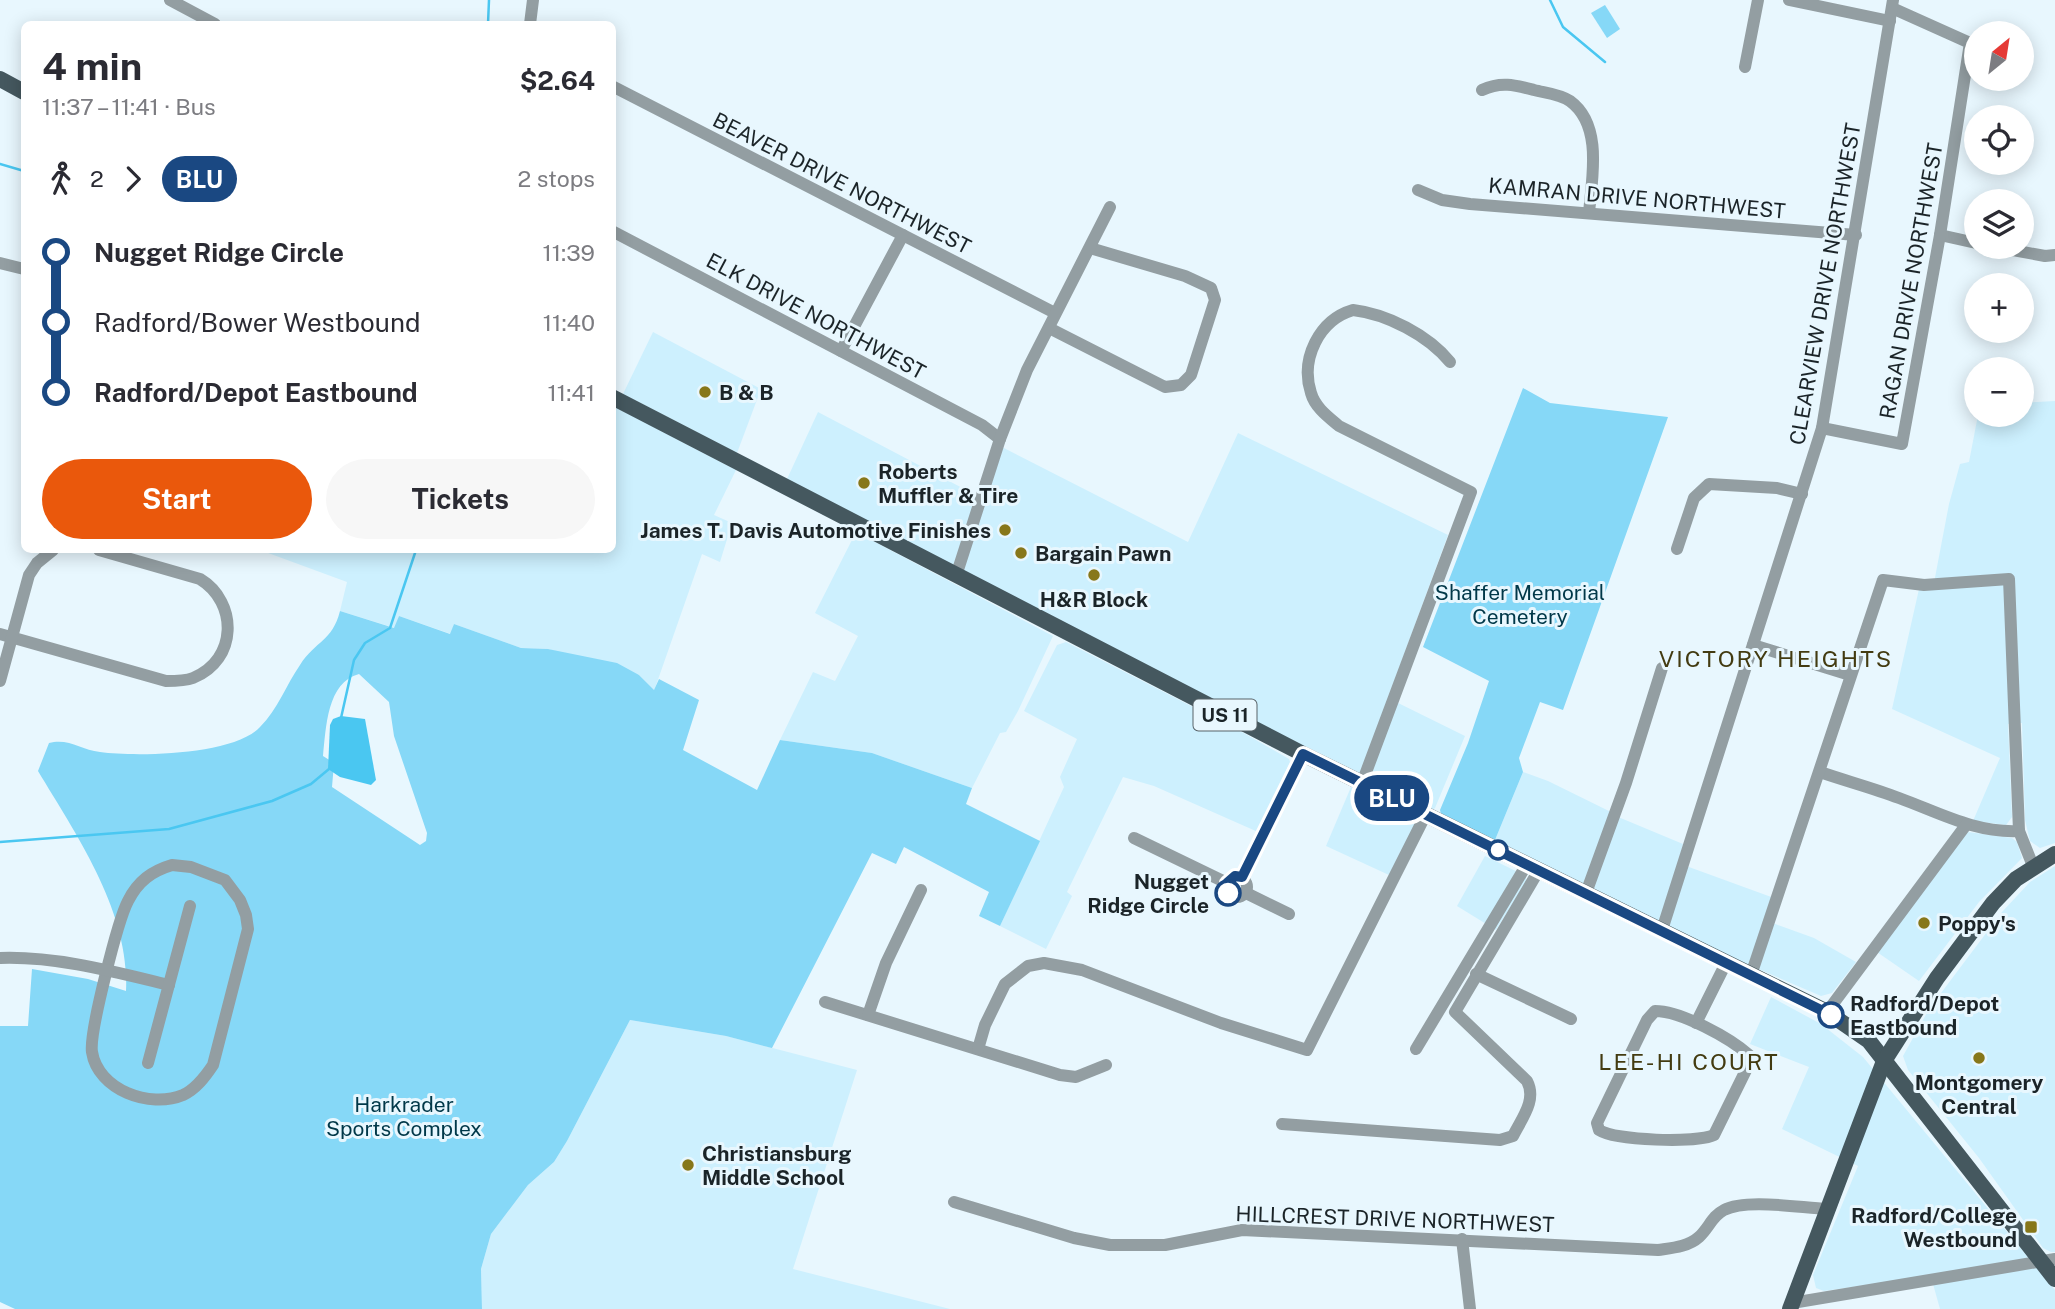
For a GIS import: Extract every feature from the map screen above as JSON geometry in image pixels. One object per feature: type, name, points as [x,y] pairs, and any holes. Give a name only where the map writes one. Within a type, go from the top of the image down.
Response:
[{"type":"main road","points":[[0,79],[21,90]]},
{"type":"main road","name":"US 11","points":[[616,399],[1303,754],[1827,1013],[1869,1041],[2048,1260],[2055,1279]]},
{"type":"main road","points":[[1791,1306],[1884,1061],[1937,978],[1993,903],[2033,866],[2055,854]]},
{"type":"street","points":[[170,0],[209,21]]},
{"type":"street","points":[[530,21],[533,0]]},
{"type":"street","points":[[1745,67],[1758,0]]},
{"type":"street","points":[[1789,0],[1892,10]]},
{"type":"street","name":"RAGAN DRIVE NORTHWEST","points":[[1822,428],[1902,444],[1940,235],[1970,43],[1892,10]]},
{"type":"street","name":"CLEARVIEW DRIVE NORTHWEST","points":[[1662,930],[1822,428],[1892,10]]},
{"type":"street","points":[[1482,90],[1507,83],[1554,94],[1569,100],[1581,112],[1589,127],[1592,145],[1589,213]]},
{"type":"street","name":"BEAVER DRIVE NORTHWEST","points":[[616,88],[1055,313]]},
{"type":"street","name":"KAMRAN DRIVE NORTHWEST","points":[[1418,190],[1442,200],[1856,235]]},
{"type":"street","points":[[956,576],[1000,439],[1027,370],[1110,207]]},
{"type":"street","name":"ELK DRIVE NORTHWEST","points":[[616,233],[982,425],[1000,439]]},
{"type":"street","points":[[841,351],[902,235]]},
{"type":"street","points":[[1940,235],[1964,240]]},
{"type":"street","points":[[1049,328],[1166,387],[1181,385],[1191,375],[1215,300],[1211,289],[1185,276],[1090,248]]},
{"type":"street","points":[[2034,254],[2055,255]]},
{"type":"street","points":[[0,264],[21,268]]},
{"type":"street","points":[[1363,783],[1471,492],[1339,426],[1318,408],[1311,394],[1308,376],[1315,344],[1325,324],[1353,310],[1381,317],[1404,328],[1437,346],[1451,362]]},
{"type":"street","points":[[1677,549],[1694,498],[1709,484],[1777,488],[1802,494]]},
{"type":"street","points":[[0,681],[29,575],[49,553]]},
{"type":"street","points":[[0,634],[166,681],[191,679],[210,667],[224,649],[229,626],[225,605],[211,586],[200,579],[109,553]]},
{"type":"street","points":[[1751,975],[1882,579],[1924,585],[2008,579],[2019,831],[2033,866]]},
{"type":"street","points":[[1753,645],[1850,675]]},
{"type":"street","points":[[1586,893],[1618,807],[1662,668]]},
{"type":"street","points":[[1242,877],[1303,754]]},
{"type":"street","points":[[1820,772],[1899,797],[1966,825],[1993,832],[2019,831]]},
{"type":"street","points":[[978,1049],[985,1025],[1005,985],[1028,966],[1044,962],[1082,970],[1221,1023],[1307,1050],[1426,814]]},
{"type":"street","points":[[1827,1013],[1966,825]]},
{"type":"street","points":[[1134,838],[1227,883]]},
{"type":"street","points":[[172,865],[211,873],[225,880],[240,900],[248,929],[213,1065],[201,1082],[184,1095],[163,1100],[143,1100],[115,1086],[102,1073],[92,1051],[107,971],[127,902],[153,871],[172,865]]},
{"type":"street","points":[[1282,1124],[1508,1140],[1531,1099],[1532,1090],[1527,1081],[1454,1012],[1533,867]]},
{"type":"street","points":[[1416,1049],[1533,867]]},
{"type":"street","points":[[1246,893],[1246,883],[1242,877],[1235,876],[1227,883],[1227,890],[1234,897],[1246,893],[1289,914]]},
{"type":"street","points":[[868,1015],[886,963],[921,890]]},
{"type":"street","points":[[148,1063],[190,906]]},
{"type":"street","points":[[0,958],[22,958],[107,971],[169,985]]},
{"type":"street","points":[[1696,1023],[1726,963]]},
{"type":"street","points":[[1476,974],[1571,1019]]},
{"type":"street","points":[[825,1002],[1076,1077],[1106,1065]]},
{"type":"street","points":[[1667,1011],[1696,1023],[1749,1055],[1750,1062],[1714,1135],[1699,1140],[1620,1136],[1599,1129],[1597,1124],[1647,1020],[1655,1012],[1667,1011]]},
{"type":"street","name":"HILLCREST DRIVE NORTHWEST","points":[[954,1202],[1074,1238],[1110,1245],[1165,1245],[1242,1230],[1658,1250],[1681,1247],[1699,1237],[1713,1217],[1726,1208],[1741,1205],[1827,1209]]},
{"type":"street","points":[[1462,1239],[1470,1309]]},
{"type":"street","points":[[1791,1306],[2048,1260]]},
{"type":"shaded area","points":[[653,332],[761,389],[737,453],[623,394]]},
{"type":"shaded area","points":[[2055,401],[2055,843],[2040,848],[2030,841],[2025,820],[2022,723],[2008,724],[2012,817],[2006,825],[1973,821],[2000,758],[1892,709],[1919,589],[1933,588],[1949,504],[1960,464],[1969,462],[1976,427],[2034,427],[2034,402]]},
{"type":"shaded area","points":[[616,408],[736,470],[714,515],[732,523],[720,562],[702,554],[654,691],[639,675],[548,649],[521,648],[454,624],[451,634],[399,616],[395,628],[340,611],[347,582],[268,553],[616,553]]},
{"type":"shaded area","points":[[818,412],[987,501],[1002,447],[1188,542],[1238,433],[1448,535],[1388,698],[1465,736],[1435,808],[1432,810],[1201,695],[787,479]]},
{"type":"shaded area","points":[[856,532],[1053,636],[1018,711],[1006,732],[1000,733],[972,788],[872,753],[780,740],[813,672],[835,681],[858,636],[815,613]]},
{"type":"shaded area","points":[[1066,642],[1242,732],[1290,762],[1258,832],[1154,786],[1123,777],[1067,892],[1072,896],[1046,949],[1000,926],[1064,787],[1060,777],[1077,739],[1024,711],[1057,645]]},
{"type":"shaded area","points":[[341,716],[365,719],[376,780],[371,785],[340,777],[328,769],[330,725],[333,719]]},
{"type":"shaded area","points":[[1523,772],[1548,781],[1611,814],[1683,844],[1678,863],[1774,898],[1767,921],[1814,938],[1856,962],[1832,993],[1821,996],[1740,961],[1495,840]]},
{"type":"shaded area","points":[[1351,787],[1414,817],[1415,824],[1389,875],[1326,846]]},
{"type":"shaded area","points":[[1968,832],[2012,838],[2017,842],[2022,858],[1979,902],[1919,981],[1874,950]]},
{"type":"shaded area","points":[[1485,856],[1526,876],[1526,882],[1496,930],[1457,906]]},
{"type":"shaded area","name":"Montgomery Central","points":[[2055,866],[2055,1252],[2051,1252],[2043,1248],[1979,1158],[1908,1070],[1903,1056],[1929,1009],[2002,912],[2030,882]]},
{"type":"shaded area","points":[[1771,997],[1821,1024],[1863,1057],[2055,1290],[2055,1309],[1940,1309],[1933,1284],[1881,1283],[1824,1291],[1816,1288],[1813,1275],[1858,1166],[1782,1129],[1809,1067],[1750,1044]]},
{"type":"shaded area","name":"Christiansburg Middle School","points":[[630,1020],[726,1036],[857,1070],[793,1269],[950,1309],[482,1309],[481,1269],[491,1234],[528,1185],[554,1162]]},
{"type":"green space","points":[[1605,5],[1620,29],[1607,38],[1591,13]]},
{"type":"green space","name":"Shaffer Memorial Cemetery","points":[[1523,388],[1550,403],[1668,417],[1563,710],[1540,702],[1519,758],[1523,772],[1495,840],[1441,814],[1440,810],[1468,743],[1489,681],[1423,647]]},
{"type":"green space","name":"Harkrader Sports Complex","points":[[340,611],[394,628],[399,616],[450,634],[454,624],[521,648],[548,649],[617,663],[639,675],[654,690],[659,679],[699,700],[683,750],[757,790],[780,740],[872,753],[972,788],[966,804],[1040,841],[1000,926],[979,916],[989,892],[904,847],[896,864],[872,853],[772,1048],[726,1036],[630,1020],[554,1162],[528,1185],[491,1234],[481,1269],[482,1309],[15,1309],[0,1302],[0,1026],[28,1026],[32,969],[88,979],[126,991],[125,962],[110,904],[84,848],[38,771],[49,743],[63,742],[93,751],[116,754],[160,754],[208,749],[247,736],[266,720],[300,665],[328,635]],"holes":[[[359,674],[389,702],[394,736],[427,833],[426,841],[420,845],[332,787],[334,763],[323,756],[330,708],[340,686],[348,679]]]},
{"type":"waterway","points":[[488,21],[489,0]]},
{"type":"waterway","points":[[1550,0],[1563,27],[1605,62]]},
{"type":"waterway","points":[[0,164],[21,170]]},
{"type":"waterway","points":[[341,718],[354,660],[365,643],[390,628],[415,553]]},
{"type":"waterway","points":[[0,842],[169,829],[272,801],[311,784],[329,769]]},
{"type":"bus line","name":"BLU","points":[[1228,893],[1227,883],[1235,876],[1242,877],[1248,867],[1303,754],[1831,1015]]},
{"type":"place","name":"B & B","points":[[705,392]]},
{"type":"place","name":"Roberts Muffler & Tire","points":[[864,483]]},
{"type":"place","name":"James T. Davis Automotive Finishes","points":[[1005,530]]},
{"type":"place","name":"Bargain Pawn","points":[[1021,553]]},
{"type":"place","name":"H&R Block","points":[[1094,575]]},
{"type":"place","name":"Nugget Ridge Circle","points":[[1228,893]]},
{"type":"place","name":"Poppy's","points":[[1924,923]]},
{"type":"place","name":"Radford/Depot Eastbound","points":[[1831,1015]]},
{"type":"place","name":"Montgomery Central","points":[[1979,1058]]},
{"type":"place","name":"Christiansburg Middle School","points":[[688,1165]]},
{"type":"place","name":"Radford/College Westbound","points":[[2031,1227]]},
{"type":"district","name":"VICTORY HEIGHTS","points":[[1776,658]]},
{"type":"district","name":"LEE-HI COURT","points":[[1689,1061]]}]
